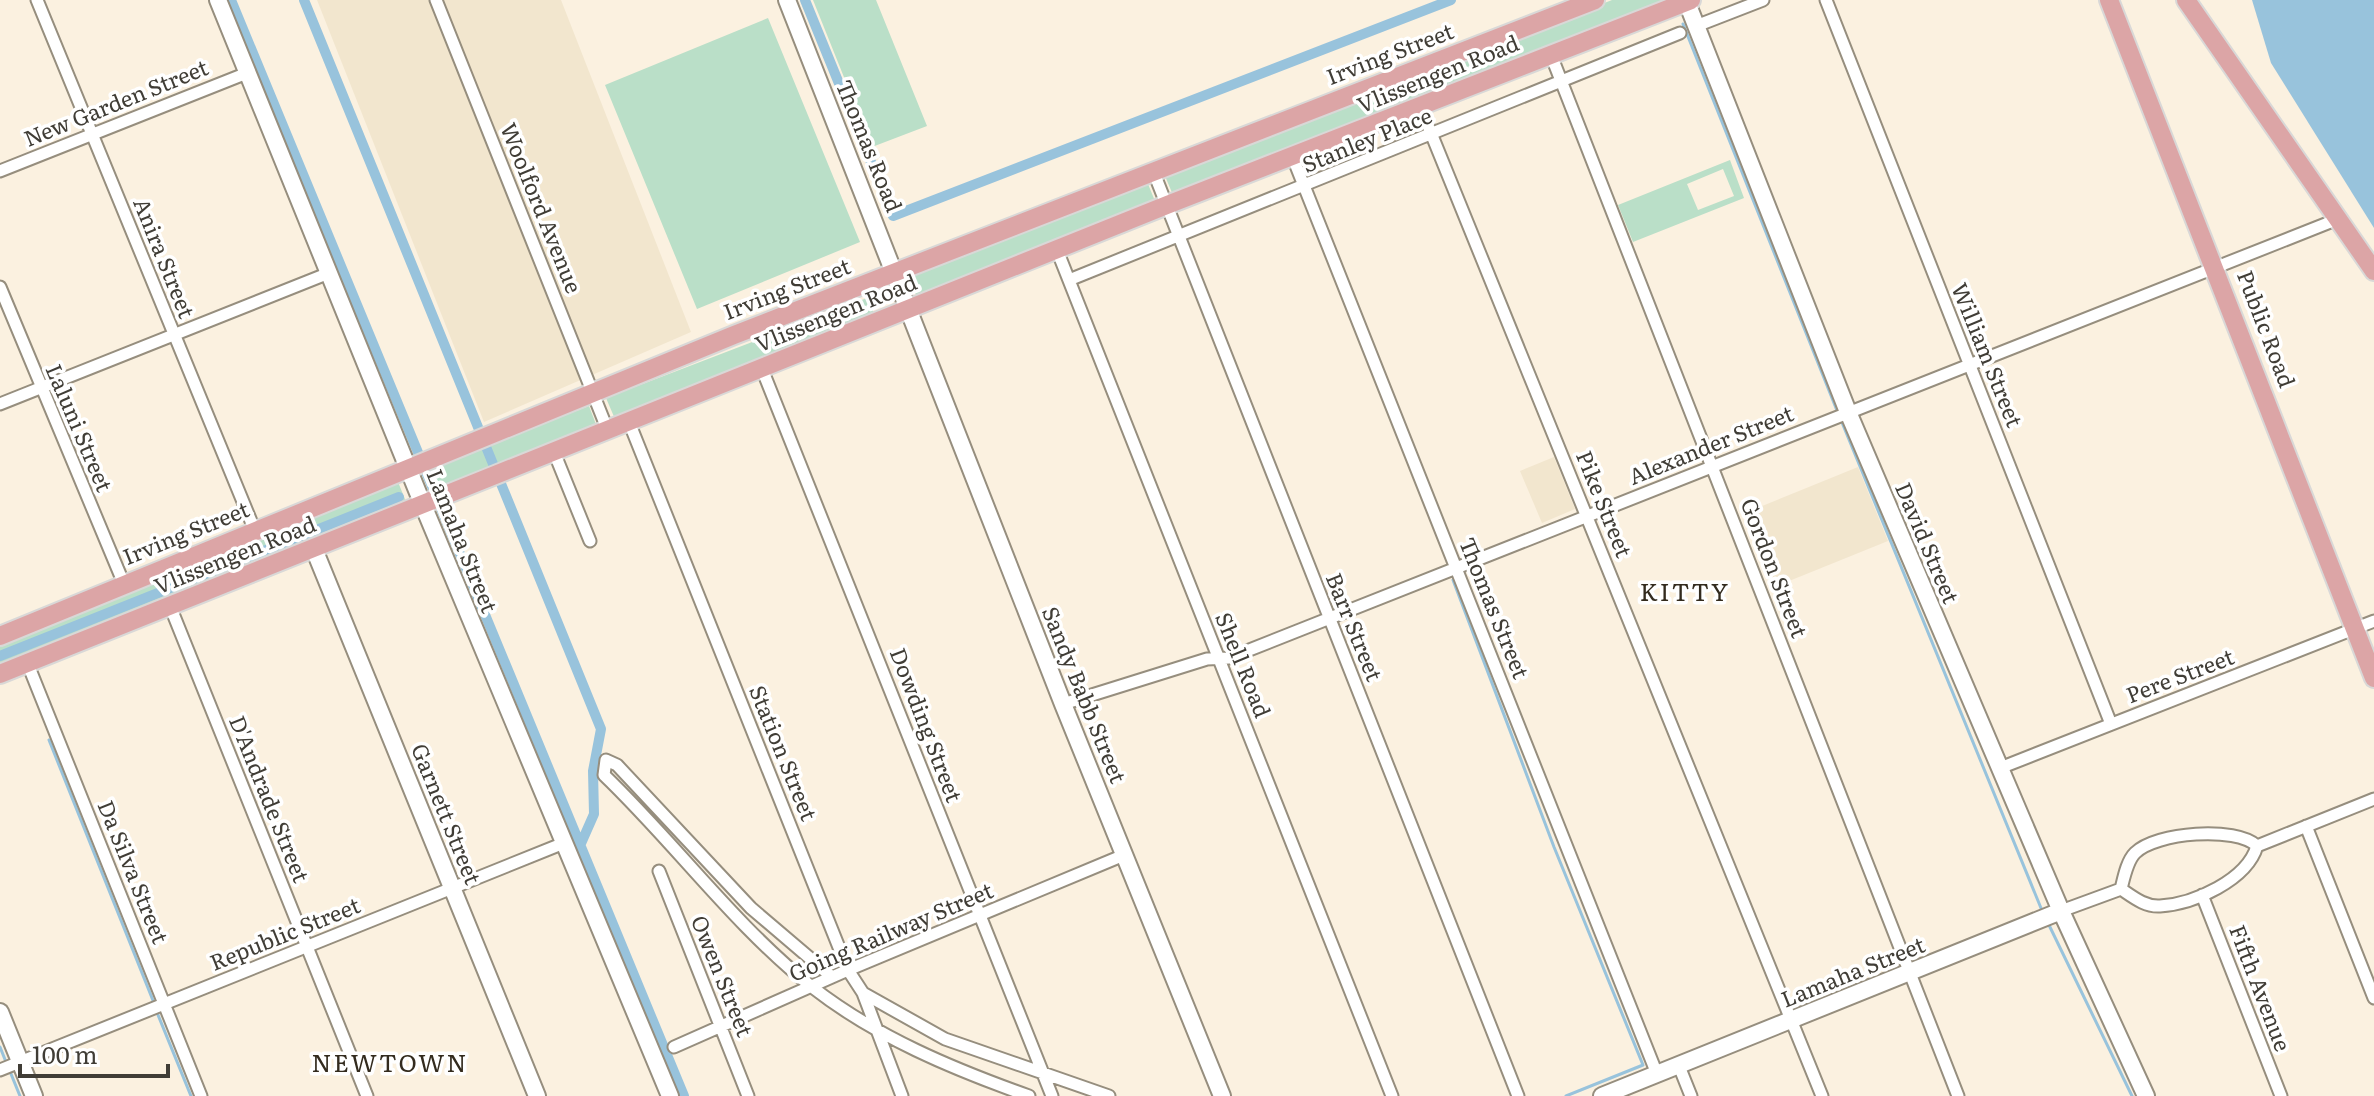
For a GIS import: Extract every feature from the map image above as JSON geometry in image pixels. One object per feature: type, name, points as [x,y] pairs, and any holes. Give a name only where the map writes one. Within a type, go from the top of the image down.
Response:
[{"type":"main road","name":"Irving Street","points":[[0,636],[734,335],[1595,0]]},
{"type":"main road","name":"Public Road","points":[[2109,0],[2217,269],[2374,678]]},
{"type":"main road","points":[[2186,0],[2374,271]]},
{"type":"main road","name":"Vlissengen Road","points":[[0,674],[1167,205],[1688,2]]},
{"type":"street","name":"Anira Street","points":[[37,0],[255,531]]},
{"type":"street","name":"Lamaha Street","points":[[218,0],[329,273],[418,466],[423,505],[670,1096]]},
{"type":"street","name":"Woolford Avenue","points":[[436,0],[608,431]]},
{"type":"street","name":"Thomas Road","points":[[787,0],[910,309]]},
{"type":"street","points":[[1696,25],[1763,0]]},
{"type":"street","name":"William Street","points":[[1826,0],[2111,724]]},
{"type":"street","name":"David Street","points":[[1688,2],[1842,414],[2000,768],[2050,915],[2146,1096]]},
{"type":"street","name":"Stanley Place","points":[[1069,280],[1680,33]]},
{"type":"street","name":"Gordon Street","points":[[1551,55],[1958,1096]]},
{"type":"street","name":"New Garden Street","points":[[0,171],[247,73]]},
{"type":"street","name":"Pike Street","points":[[1420,106],[1822,1096]]},
{"type":"street","name":"Thomas Street","points":[[1293,158],[1657,1074]]},
{"type":"street","name":"Barr Street","points":[[1154,173],[1518,1096]]},
{"type":"street","name":"Alexander Street","points":[[1063,704],[1219,658],[1229,658],[2338,219]]},
{"type":"street","name":"Shell Road","points":[[1057,250],[1392,1096]]},
{"type":"street","points":[[0,404],[329,273]]},
{"type":"street","name":"Laluni Street","points":[[0,287],[124,584]]},
{"type":"street","name":"Sandy Babb Street","points":[[910,309],[1063,704],[1222,1096]]},
{"type":"street","name":"Dowding Street","points":[[762,369],[1052,1096]]},
{"type":"street","name":"Station Street","points":[[629,422],[848,970],[863,993],[902,1096]]},
{"type":"street","points":[[554,452],[590,541]]},
{"type":"street","name":"Garnett Street","points":[[314,549],[537,1096]]},
{"type":"street","name":"D'Andrade Street","points":[[170,606],[367,1096]]},
{"type":"street","name":"Pere Street","points":[[2000,768],[2374,621]]},
{"type":"street","name":"Da Silva Street","points":[[27,662],[201,1096]]},
{"type":"street","points":[[832,977],[751,908],[617,765],[606,760],[604,775],[739,919],[812,987],[877,1029],[966,1073],[1029,1096]]},
{"type":"street","points":[[2257,846],[2374,799]]},
{"type":"street","points":[[2306,826],[2374,998]]},
{"type":"street","points":[[2226,833],[2251,839],[2257,846],[2254,858],[2202,895],[2159,906],[2142,903],[2121,889],[2135,853],[2149,844],[2170,838],[2226,833]]},
{"type":"street","name":"Republic Street","points":[[0,1070],[564,843]]},
{"type":"street","name":"Going Railway Street","points":[[674,1047],[848,970],[1124,855]]},
{"type":"street","name":"Owen Street","points":[[659,871],[748,1096]]},
{"type":"street","name":"Lamaha Street","points":[[1602,1096],[2121,889]]},
{"type":"street","name":"Fifth Avenue","points":[[2202,895],[2281,1096]]},
{"type":"street","points":[[739,919],[751,908]]},
{"type":"street","points":[[863,993],[945,1039],[1109,1096]]},
{"type":"street","points":[[0,1012],[18,1063],[34,1096]]},
{"type":"street","points":[[1679,1066],[1691,1096]]},
{"type":"shaded area","points":[[317,0],[561,0],[691,332],[484,422]]},
{"type":"shaded area","points":[[1554,457],[1575,509],[1542,523],[1520,471]]},
{"type":"shaded area","points":[[1858,467],[1888,541],[1774,587],[1745,513]]},
{"type":"green space","points":[[813,0],[876,0],[927,126],[872,147]]},
{"type":"green space","points":[[1612,0],[1671,0],[1173,195],[1165,176]]},
{"type":"green space","points":[[768,18],[860,242],[697,309],[605,85]]},
{"type":"green space","points":[[1730,160],[1744,198],[1633,242],[1618,205]],"holes":[[[1723,169],[1734,196],[1698,210],[1687,184]]]},
{"type":"green space","points":[[1148,184],[1155,201],[916,295],[908,276]]},
{"type":"green space","points":[[867,298],[875,315],[615,419],[606,398]]},
{"type":"green space","points":[[589,406],[597,427],[430,494],[422,471]]},
{"type":"green space","points":[[398,482],[407,504],[0,666],[0,645]]},
{"type":"water","points":[[2252,0],[2374,0],[2374,228],[2271,63]]},
{"type":"waterway","points":[[231,0],[684,1096]]},
{"type":"waterway","points":[[304,0],[601,729],[593,771],[594,814],[579,848]]},
{"type":"waterway","points":[[805,0],[893,216],[1451,0]]},
{"type":"waterway","points":[[1683,24],[1838,413]]},
{"type":"waterway","points":[[1841,420],[2043,913]]},
{"type":"waterway","points":[[0,656],[399,497]]},
{"type":"waterway","points":[[1453,580],[1554,847],[1643,1065],[1566,1096]]},
{"type":"waterway","points":[[49,740],[154,1003]]},
{"type":"waterway","points":[[2048,923],[2132,1096]]},
{"type":"waterway","points":[[156,1010],[191,1096]]},
{"type":"waterway","points":[[0,1047],[6,1062]]},
{"type":"waterway","points":[[9,1069],[20,1096]]},
{"type":"district","name":"KITTY","points":[[1685,593]]},
{"type":"district","name":"NEWTOWN","points":[[390,1064]]}]
